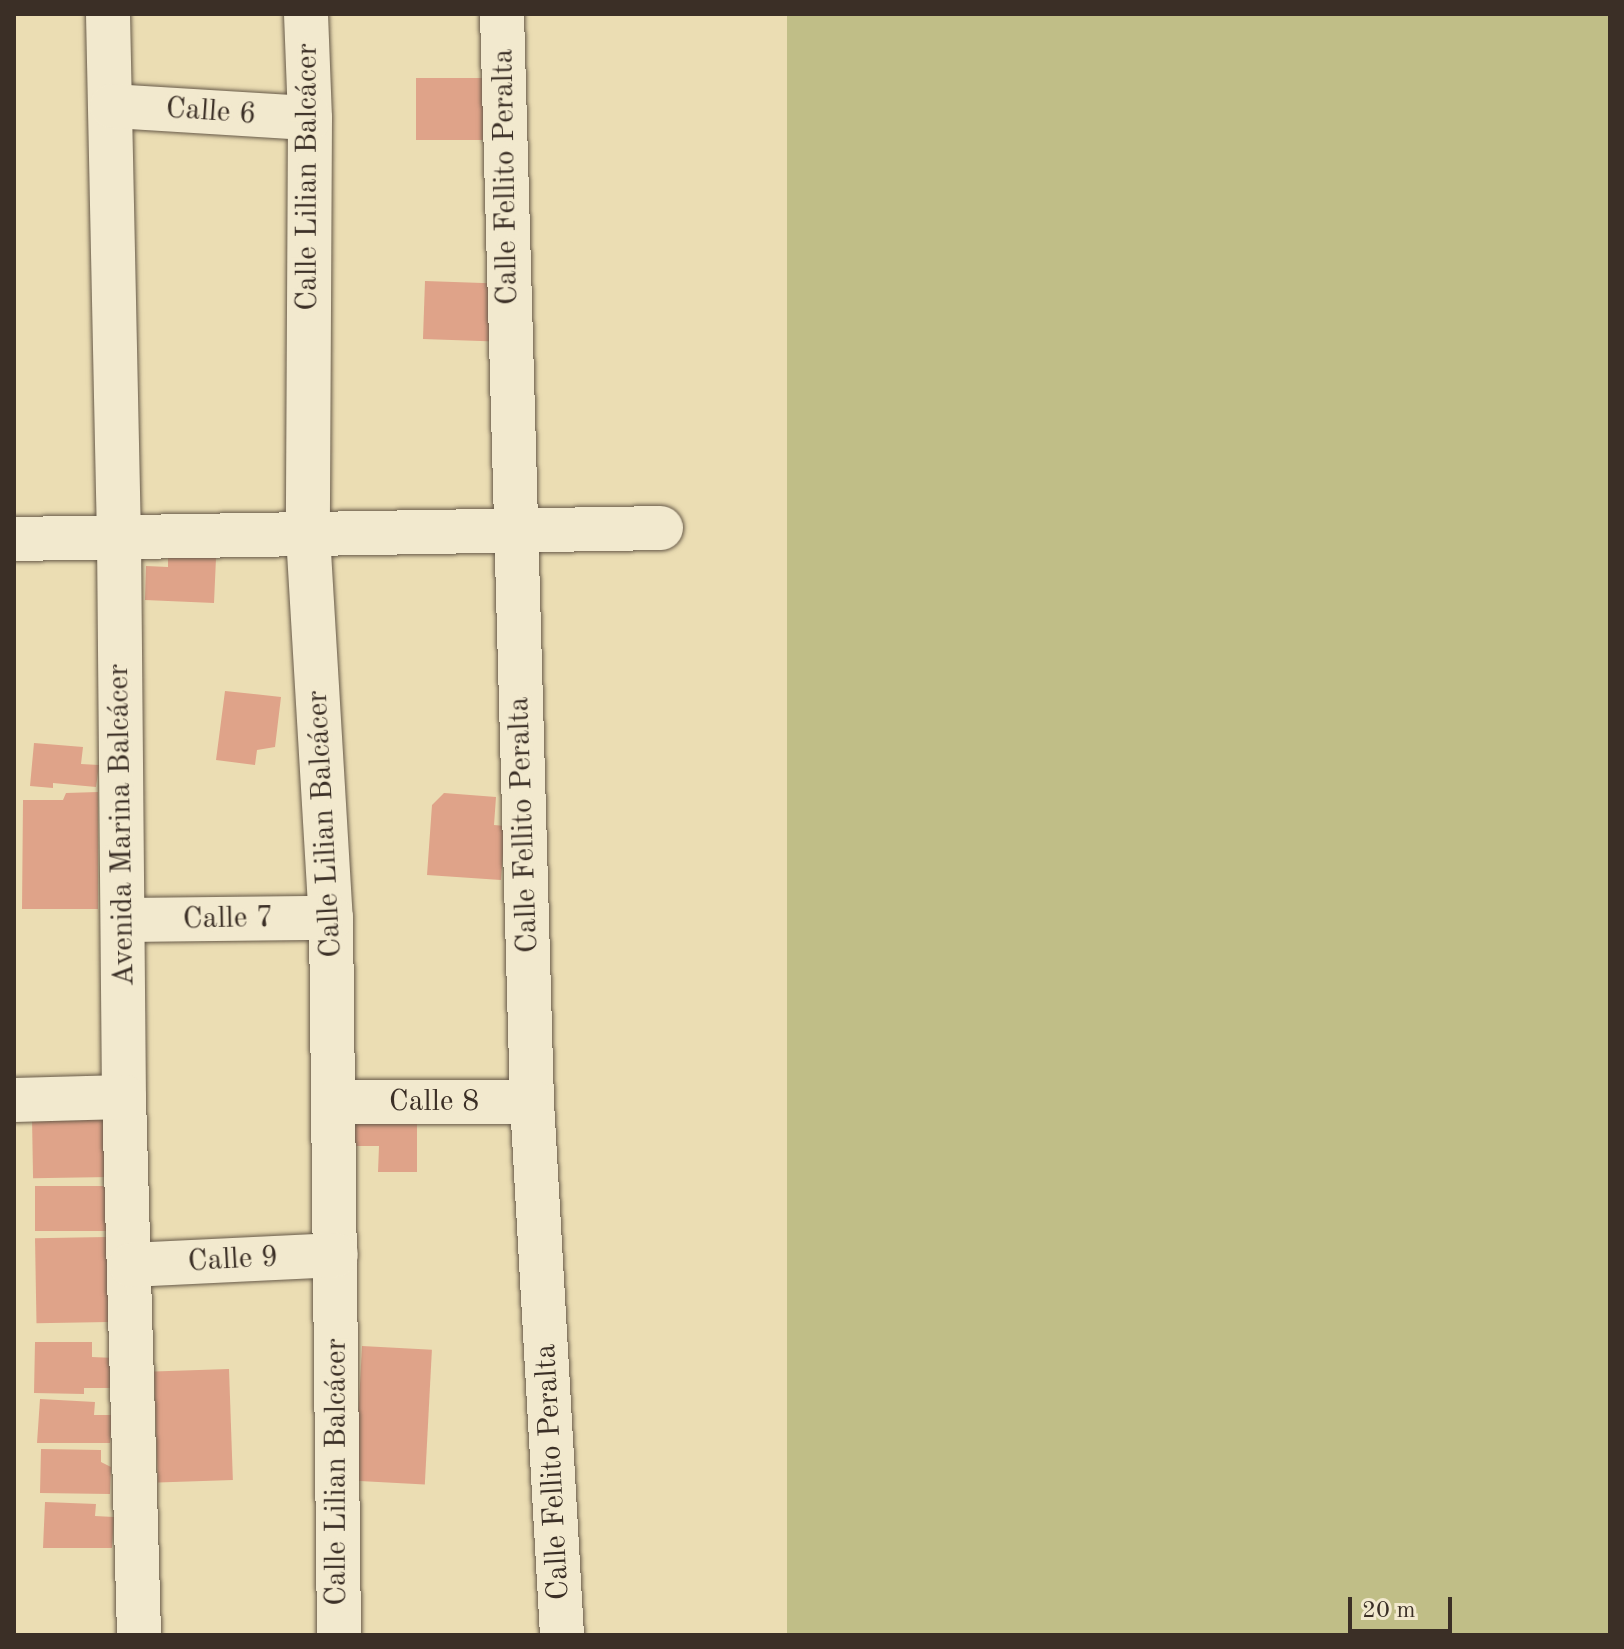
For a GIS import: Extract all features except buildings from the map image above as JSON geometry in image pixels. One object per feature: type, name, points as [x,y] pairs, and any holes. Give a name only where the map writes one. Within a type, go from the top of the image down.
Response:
[{"type":"street","name":"Avenida Marina Balcácer","points":[[108,14],[119,538],[124,1097],[139,1635]]},
{"type":"street","name":"Calle Lilian Balcácer","points":[[306,14],[310,118],[308,535],[331,918],[336,1102],[339,1635]]},
{"type":"street","name":"Calle Fellito Peralta","points":[[502,14],[532,1102],[562,1635]]},
{"type":"street","name":"Calle 6","points":[[112,106],[310,118]]},
{"type":"street","points":[[14,539],[661,528]]},
{"type":"street","name":"Calle 7","points":[[124,920],[331,918]]},
{"type":"street","points":[[14,1100],[124,1097]]},
{"type":"street","name":"Calle 8","points":[[336,1102],[532,1102]]},
{"type":"street","name":"Calle 9","points":[[131,1265],[336,1255]]},
{"type":"shaded area","points":[[787,14],[1610,14],[1610,1635],[787,1635]]}]
